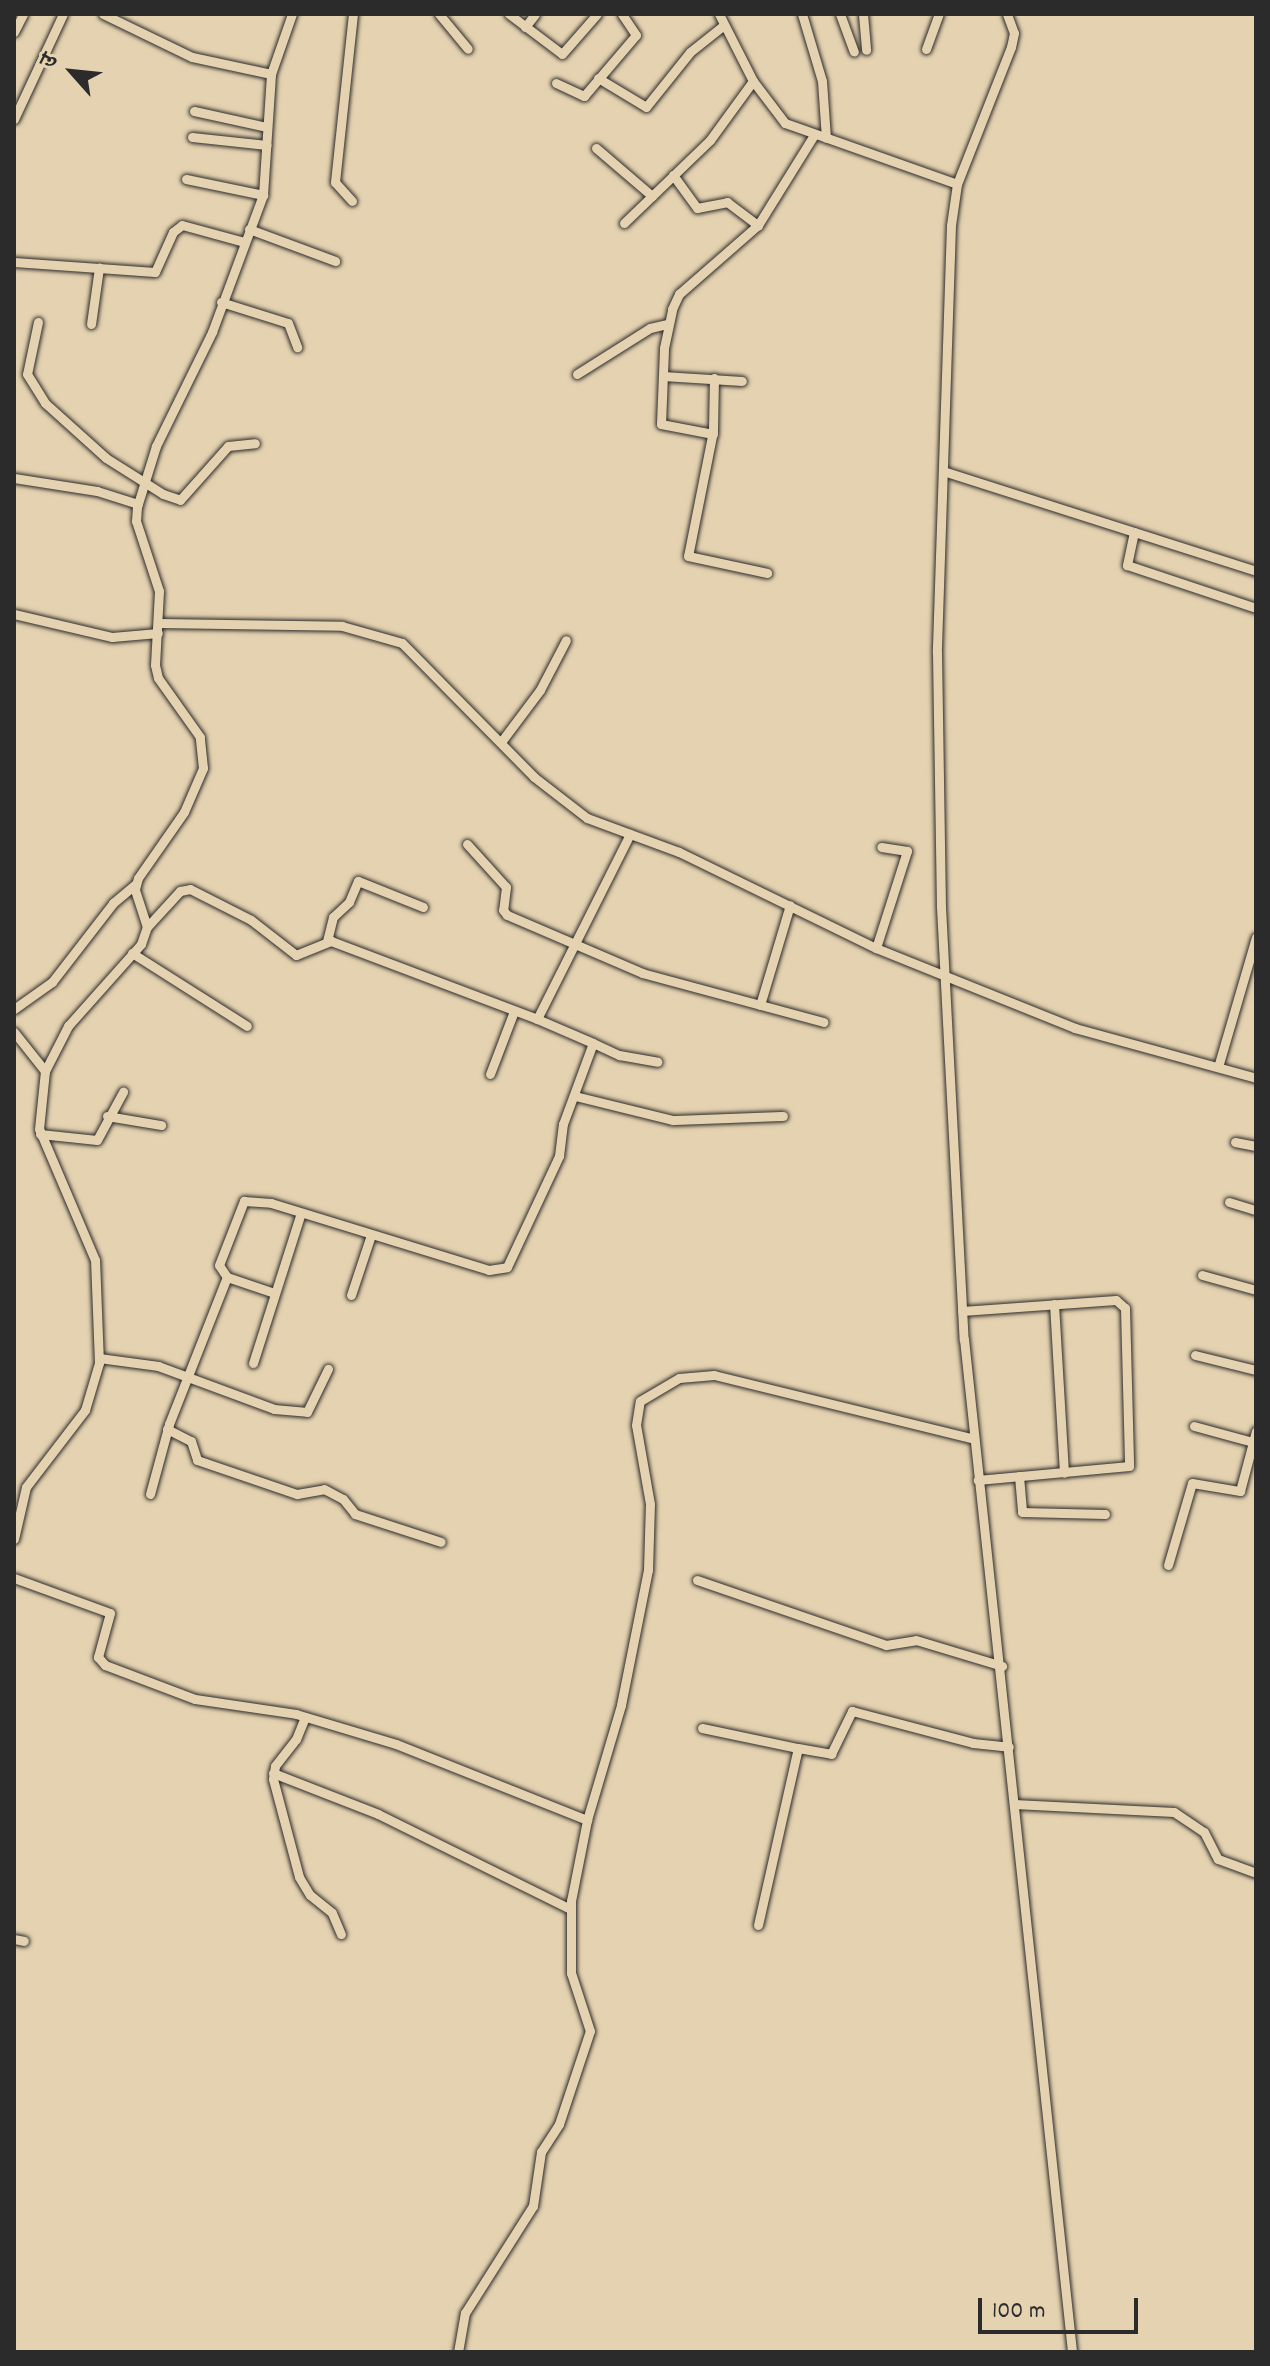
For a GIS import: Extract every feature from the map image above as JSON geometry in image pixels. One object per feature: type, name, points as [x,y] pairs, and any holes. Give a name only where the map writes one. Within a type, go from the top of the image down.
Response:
[{"type":"street","points":[[14,32],[23,14]]},
{"type":"street","points":[[14,119],[63,14]]},
{"type":"street","points":[[103,14],[192,57],[271,74]]},
{"type":"street","points":[[14,1009],[52,982],[113,903],[136,884],[184,812],[205,756],[191,721],[158,678],[157,579],[136,521],[138,504],[156,446],[221,302],[263,195],[271,74],[292,14]]},
{"type":"street","points":[[352,201],[335,182],[355,14]]},
{"type":"street","points":[[439,14],[468,49]]},
{"type":"street","points":[[509,14],[562,54],[597,14]]},
{"type":"street","points":[[525,27],[535,14]]},
{"type":"street","points":[[556,83],[581,97],[636,35],[622,14]]},
{"type":"street","points":[[719,14],[753,81],[774,114],[814,135],[957,184]]},
{"type":"street","points":[[802,14],[822,81],[826,138]]},
{"type":"street","points":[[840,14],[854,52]]},
{"type":"street","points":[[863,14],[866,50]]},
{"type":"street","points":[[926,49],[939,14]]},
{"type":"street","points":[[1007,14],[1014,33],[1011,47],[957,184],[947,288],[937,653],[943,976],[962,1311],[978,1480],[1002,1666],[1072,2352]]},
{"type":"street","points":[[598,78],[646,107],[690,52],[724,25]]},
{"type":"street","points":[[624,223],[710,140],[753,81]]},
{"type":"street","points":[[194,111],[267,127]]},
{"type":"street","points":[[713,434],[661,424],[668,324],[679,294],[758,225],[814,135]]},
{"type":"street","points":[[192,137],[267,145]]},
{"type":"street","points":[[596,148],[652,196]]},
{"type":"street","points":[[673,175],[697,208],[727,202],[758,225]]},
{"type":"street","points":[[186,179],[263,195]]},
{"type":"street","points":[[14,262],[155,272],[173,232],[182,225],[244,242]]},
{"type":"street","points":[[249,229],[335,261]]},
{"type":"street","points":[[91,324],[99,268]]},
{"type":"street","points":[[221,302],[288,323],[297,347]]},
{"type":"street","points":[[38,322],[27,364],[30,382],[70,427],[144,483],[180,500],[228,446],[255,443]]},
{"type":"street","points":[[577,374],[650,328],[668,324]]},
{"type":"street","points":[[663,376],[742,381]]},
{"type":"street","points":[[714,378],[713,434],[688,556],[767,573]]},
{"type":"street","points":[[943,471],[1256,571]]},
{"type":"street","points":[[14,478],[97,491],[138,504]]},
{"type":"street","points":[[1134,532],[1127,565],[1256,608]]},
{"type":"street","points":[[14,614],[112,637],[158,628],[342,626],[402,643],[559,799],[587,818],[790,905],[876,948],[1075,1028],[1256,1078]]},
{"type":"street","points":[[501,742],[540,690],[566,640]]},
{"type":"street","points":[[537,1019],[630,834]]},
{"type":"street","points":[[467,844],[506,887],[504,913],[642,973],[823,1022]]},
{"type":"street","points":[[876,948],[907,851],[881,847]]},
{"type":"street","points":[[327,941],[333,917],[349,902],[358,881],[423,907]]},
{"type":"street","points":[[136,884],[147,927]]},
{"type":"street","points":[[14,1539],[26,1487],[85,1410],[99,1358],[95,1260],[40,1134],[45,1071],[68,1026],[132,953],[147,927],[185,888],[251,920],[296,955],[327,941],[537,1019],[619,1055],[657,1062]]},
{"type":"street","points":[[760,1005],[790,905]]},
{"type":"street","points":[[1218,1067],[1256,937]]},
{"type":"street","points":[[132,953],[247,1026]]},
{"type":"street","points":[[490,1074],[514,1011]]},
{"type":"street","points":[[16,1035],[45,1071]]},
{"type":"street","points":[[274,1293],[227,1277],[219,1265],[244,1201],[301,1213],[489,1270],[504,1270],[559,1156],[563,1124],[593,1043]]},
{"type":"street","points":[[40,1134],[95,1141],[123,1092]]},
{"type":"street","points":[[575,1096],[673,1120],[783,1116]]},
{"type":"street","points":[[107,1116],[161,1125]]},
{"type":"street","points":[[1235,1142],[1256,1146]]},
{"type":"street","points":[[1229,1202],[1256,1210]]},
{"type":"street","points":[[253,1363],[301,1213]]},
{"type":"street","points":[[351,1295],[371,1235]]},
{"type":"street","points":[[1202,1275],[1256,1290]]},
{"type":"street","points":[[150,1494],[167,1429],[186,1375],[227,1277]]},
{"type":"street","points":[[962,1311],[1116,1300],[1125,1308],[1131,1463],[1064,1473],[978,1480]]},
{"type":"street","points":[[1054,1304],[1064,1473]]},
{"type":"street","points":[[1195,1355],[1256,1370]]},
{"type":"street","points":[[99,1358],[186,1375],[274,1409],[307,1412],[328,1369]]},
{"type":"street","points":[[458,2352],[465,2313],[533,2206],[541,2152],[559,2124],[590,2031],[571,1973],[570,1909],[587,1820],[621,1705],[648,1570],[650,1504],[636,1425],[640,1401],[679,1378],[714,1375],[974,1439]]},
{"type":"street","points":[[1168,1565],[1192,1483],[1240,1491],[1255,1437],[1194,1426]]},
{"type":"street","points":[[167,1429],[191,1441],[197,1460],[297,1494],[324,1489],[343,1499],[355,1514],[441,1542]]},
{"type":"street","points":[[1019,1476],[1022,1512],[1105,1514]]},
{"type":"street","points":[[14,1578],[110,1613],[98,1657],[105,1665],[206,1702],[300,1716],[436,1759],[587,1820]]},
{"type":"street","points":[[697,1580],[886,1645],[916,1640],[1002,1666]]},
{"type":"street","points":[[702,1728],[831,1754],[852,1711],[973,1743],[1009,1747]]},
{"type":"street","points":[[300,1716],[273,1773],[281,1821],[299,1877],[310,1895],[332,1913],[341,1934]]},
{"type":"street","points":[[758,1925],[798,1748]]},
{"type":"street","points":[[273,1773],[365,1808],[570,1909]]},
{"type":"street","points":[[1014,1804],[1174,1812],[1204,1832],[1218,1859],[1256,1873]]}]
